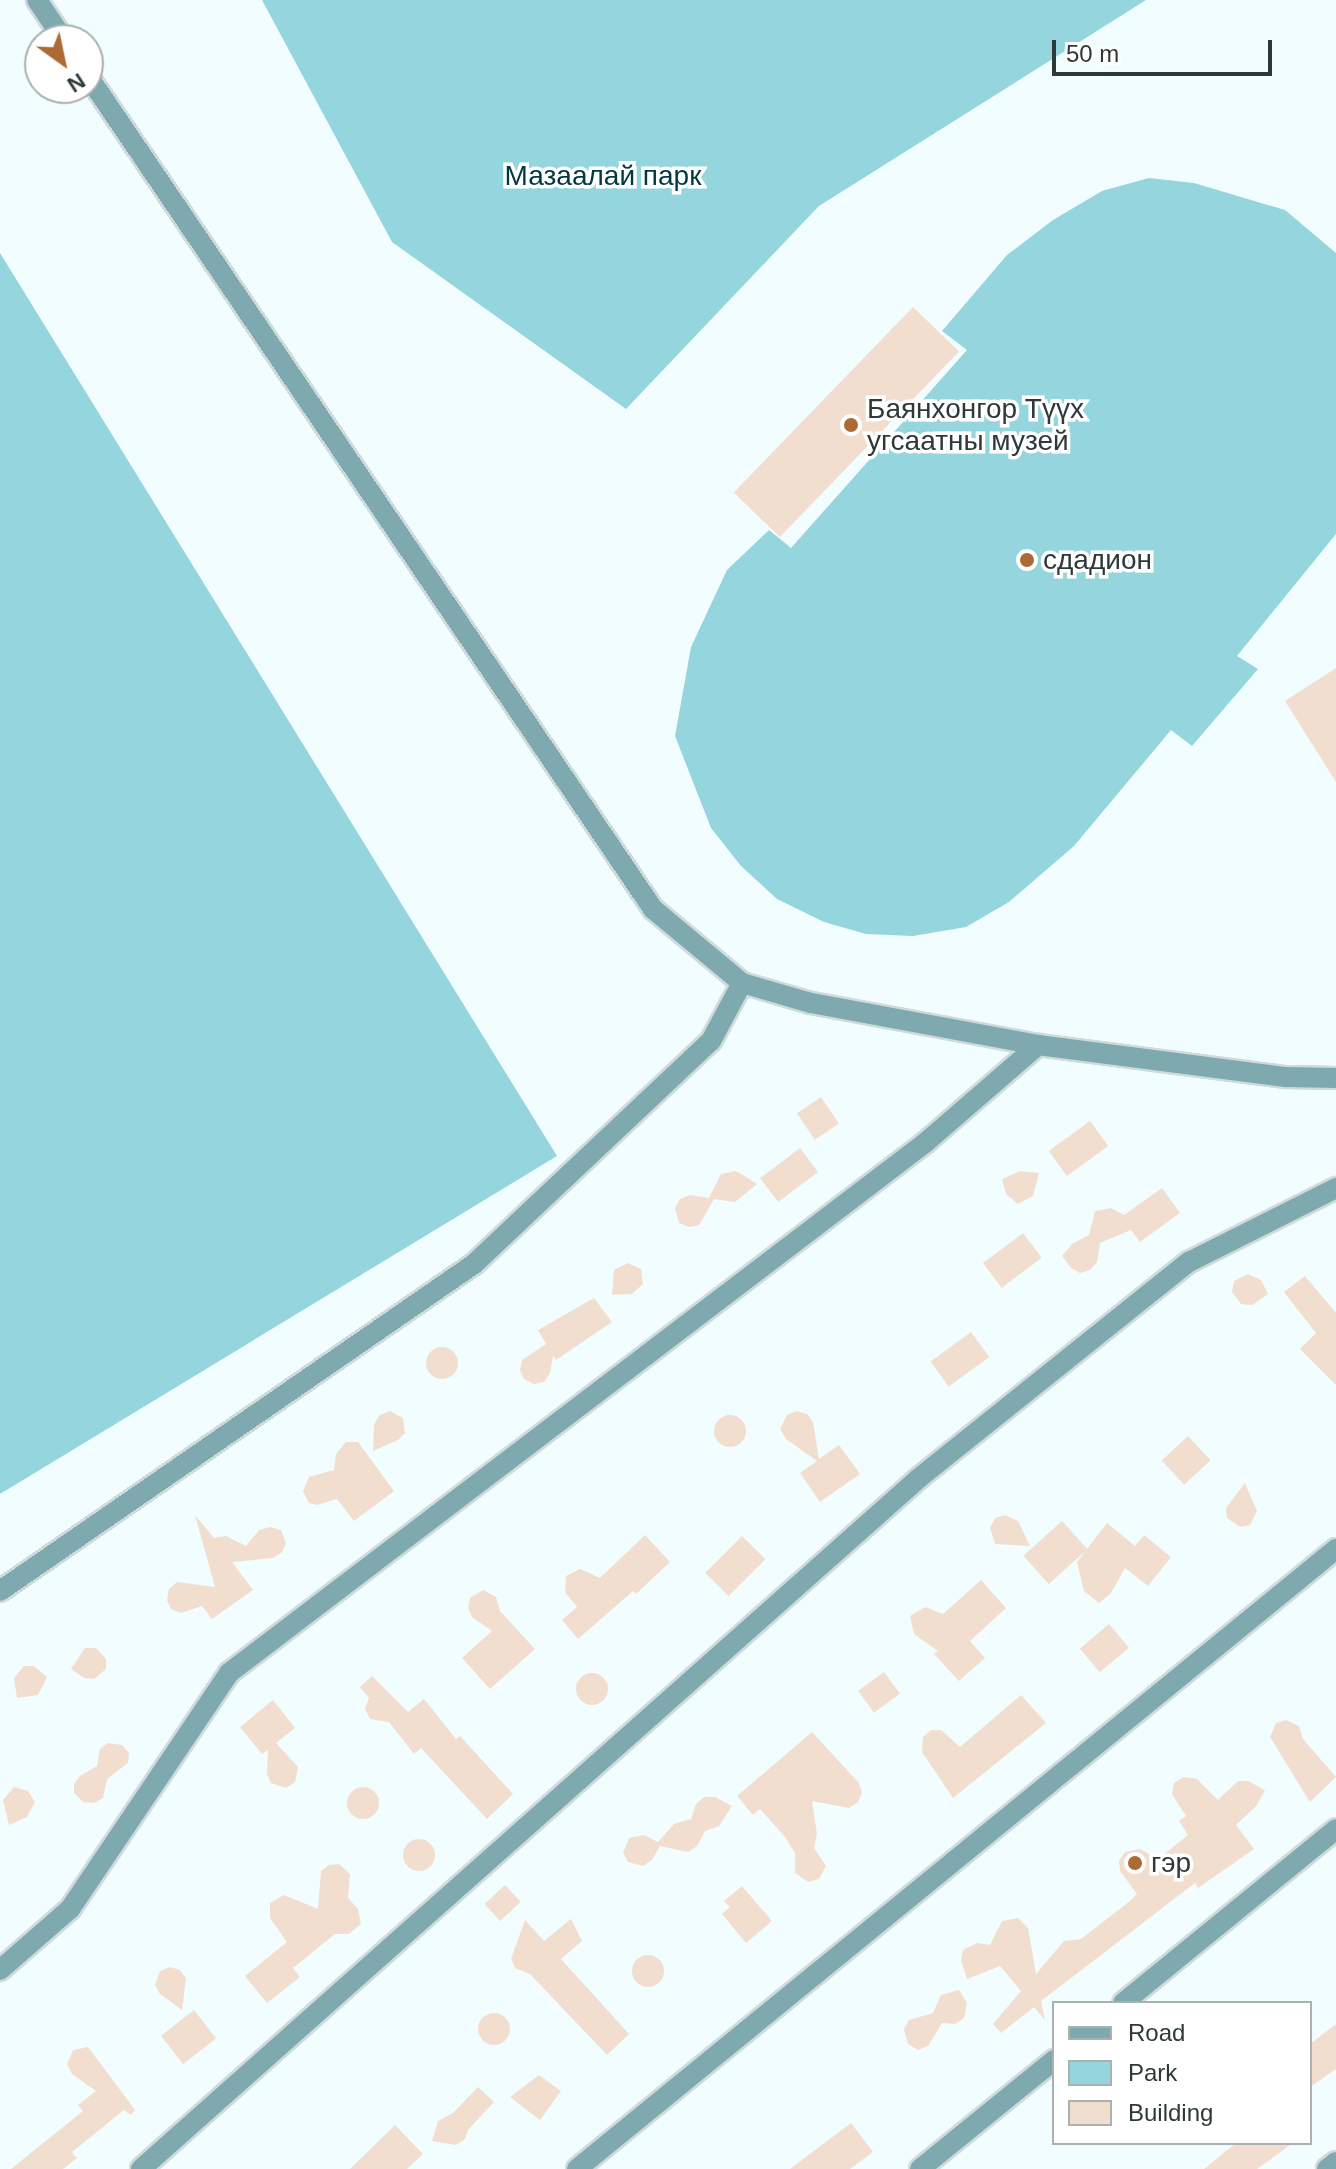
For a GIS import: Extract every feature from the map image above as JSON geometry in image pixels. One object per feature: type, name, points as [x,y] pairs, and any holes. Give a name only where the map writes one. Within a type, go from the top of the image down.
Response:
[{"type":"street","points":[[37,0],[53,24]]},
{"type":"street","points":[[104,100],[653,909],[742,983],[811,1003],[1038,1045],[1286,1077],[1336,1078]]},
{"type":"street","points":[[0,1591],[474,1264],[711,1041],[742,983]]},
{"type":"street","points":[[0,1970],[70,1909],[229,1673],[925,1143],[1038,1045]]},
{"type":"street","points":[[141,2169],[919,1478],[1189,1262],[1336,1188]]},
{"type":"street","points":[[577,2169],[1336,1549]]},
{"type":"street","points":[[1125,2001],[1336,1829]]},
{"type":"street","points":[[920,2169],[1052,2062]]},
{"type":"street","points":[[1327,2169],[1336,2162]]},
{"type":"green space","name":"Мазаалай парк","points":[[262,0],[1146,0],[819,206],[626,409],[392,242]]},
{"type":"green space","name":"сдадион","points":[[1149,178],[1194,183],[1285,210],[1336,253],[1336,534],[1237,656],[1258,669],[1192,746],[1171,730],[1074,846],[1009,902],[966,927],[913,936],[866,934],[824,922],[777,899],[741,866],[711,828],[675,736],[691,647],[727,570],[769,530],[791,548],[967,350],[942,331],[1007,255],[1053,220],[1102,191]]},
{"type":"green space","points":[[0,253],[557,1156],[0,1494]]},
{"type":"building","name":"Баянхонгор Түүх угсаатны музей","points":[[913,307],[959,351],[780,537],[734,493]]},
{"type":"building","points":[[1336,668],[1336,782],[1285,701]]},
{"type":"building","points":[[821,1097],[839,1124],[815,1140],[797,1113]]},
{"type":"building","points":[[1090,1121],[1108,1146],[1067,1176],[1049,1151]]},
{"type":"building","points":[[800,1148],[818,1172],[778,1202],[760,1178]]},
{"type":"building","points":[[736,1171],[757,1184],[735,1202],[714,1199],[699,1225],[689,1227],[679,1223],[675,1208],[680,1199],[690,1195],[709,1198],[721,1174]]},
{"type":"building","points":[[1020,1171],[1039,1173],[1033,1196],[1018,1204],[1006,1194],[1002,1179]]},
{"type":"building","points":[[1162,1188],[1180,1213],[1140,1242],[1131,1230],[1100,1243],[1097,1262],[1090,1270],[1080,1273],[1071,1268],[1062,1256],[1072,1244],[1089,1235],[1095,1211],[1111,1208],[1124,1215]]},
{"type":"building","points":[[1023,1233],[1042,1258],[1002,1288],[983,1263]]},
{"type":"building","points":[[628,1263],[641,1269],[643,1284],[632,1294],[612,1295],[614,1270]]},
{"type":"building","points":[[1248,1274],[1261,1280],[1268,1294],[1252,1305],[1241,1304],[1232,1292],[1234,1281]]},
{"type":"building","points":[[1305,1276],[1336,1313],[1336,1385],[1300,1349],[1316,1333],[1284,1292]]},
{"type":"building","points":[[594,1298],[612,1322],[556,1360],[553,1356],[550,1373],[544,1382],[534,1384],[524,1379],[520,1370],[522,1360],[546,1344],[538,1330]]},
{"type":"building","points":[[971,1332],[989,1357],[949,1386],[931,1361]]},
{"type":"building","points":[[442,1347],[453,1352],[458,1363],[453,1374],[442,1379],[431,1374],[426,1363],[431,1352]]},
{"type":"building","points":[[390,1411],[403,1418],[405,1433],[398,1440],[373,1451],[374,1424],[380,1415]]},
{"type":"building","points":[[797,1411],[807,1414],[813,1422],[819,1459],[839,1445],[860,1474],[820,1502],[800,1473],[817,1461],[786,1439],[780,1429],[787,1415]]},
{"type":"building","points":[[730,1415],[741,1420],[746,1431],[741,1442],[730,1447],[719,1442],[714,1431],[719,1420]]},
{"type":"building","points":[[1188,1436],[1211,1460],[1184,1485],[1162,1461]]},
{"type":"building","points":[[346,1442],[358,1442],[394,1491],[354,1521],[337,1499],[317,1505],[309,1503],[303,1491],[309,1477],[334,1470],[336,1454]]},
{"type":"building","points":[[1245,1483],[1257,1511],[1250,1525],[1240,1527],[1227,1518],[1226,1508]]},
{"type":"building","points":[[195,1515],[214,1538],[226,1536],[246,1546],[259,1530],[270,1527],[281,1530],[286,1543],[282,1552],[273,1558],[232,1562],[253,1590],[212,1619],[202,1606],[181,1613],[171,1609],[167,1600],[169,1589],[177,1582],[215,1587]]},
{"type":"building","points":[[1005,1515],[1018,1521],[1030,1546],[995,1544],[990,1528],[995,1518]]},
{"type":"building","points":[[1062,1521],[1087,1549],[1049,1584],[1023,1556]]},
{"type":"building","points":[[1107,1523],[1135,1546],[1144,1535],[1171,1557],[1148,1586],[1125,1568],[1111,1593],[1099,1603],[1084,1591],[1077,1562]]},
{"type":"building","points":[[645,1535],[670,1562],[636,1594],[633,1591],[578,1639],[562,1620],[577,1607],[565,1592],[566,1576],[580,1569],[600,1578]]},
{"type":"building","points":[[742,1536],[765,1559],[729,1596],[705,1573]]},
{"type":"building","points":[[981,1580],[1006,1608],[970,1641],[985,1658],[959,1681],[934,1654],[938,1651],[914,1634],[910,1616],[925,1607],[943,1614]]},
{"type":"building","points":[[483,1590],[496,1597],[500,1611],[535,1649],[490,1689],[462,1658],[492,1631],[472,1617],[468,1608],[470,1598]]},
{"type":"building","points":[[1109,1624],[1129,1648],[1100,1672],[1080,1648]]},
{"type":"building","points":[[85,1648],[96,1648],[106,1659],[106,1669],[94,1679],[84,1678],[71,1669]]},
{"type":"building","points":[[24,1666],[34,1666],[47,1677],[38,1695],[17,1698],[14,1678]]},
{"type":"building","points":[[884,1672],[900,1694],[874,1713],[858,1691]]},
{"type":"building","points":[[592,1673],[603,1678],[608,1689],[603,1700],[592,1705],[581,1700],[576,1689],[581,1678]]},
{"type":"building","points":[[372,1676],[408,1712],[424,1699],[456,1739],[460,1736],[513,1794],[487,1819],[421,1748],[414,1754],[389,1722],[370,1719],[365,1709],[369,1698],[360,1687]]},
{"type":"building","points":[[1021,1695],[1046,1723],[953,1798],[922,1752],[923,1737],[931,1730],[941,1730],[960,1747]]},
{"type":"building","points":[[273,1700],[295,1728],[276,1743],[298,1767],[295,1782],[286,1788],[271,1783],[267,1774],[268,1750],[262,1754],[240,1727]]},
{"type":"building","points":[[1286,1720],[1299,1726],[1303,1739],[1336,1777],[1310,1802],[1270,1737],[1276,1723]]},
{"type":"building","points":[[812,1732],[859,1783],[862,1793],[858,1802],[849,1808],[812,1801],[817,1834],[814,1848],[826,1866],[819,1879],[808,1882],[795,1873],[795,1853],[786,1838],[760,1809],[753,1815],[737,1796]]},
{"type":"building","points":[[108,1743],[122,1745],[129,1753],[128,1763],[107,1779],[103,1798],[94,1803],[83,1802],[74,1793],[74,1784],[80,1776],[97,1766],[100,1749]]},
{"type":"building","points":[[1183,1777],[1197,1779],[1218,1800],[1238,1781],[1248,1781],[1265,1790],[1256,1806],[1236,1825],[1254,1849],[1198,1888],[1195,1883],[1041,2001],[1045,2020],[1034,2007],[1001,2033],[993,2024],[1021,1991],[1000,1966],[967,1979],[961,1960],[963,1950],[977,1943],[990,1945],[1002,1921],[1018,1918],[1028,1928],[1036,1974],[1064,1941],[1081,1939],[1130,1901],[1137,1894],[1120,1871],[1119,1861],[1125,1852],[1140,1849],[1158,1859],[1188,1835],[1179,1821],[1186,1816],[1172,1794],[1174,1783]]},
{"type":"building","points":[[14,1787],[28,1791],[35,1802],[27,1817],[9,1825],[3,1800]]},
{"type":"building","points":[[363,1787],[374,1792],[379,1803],[374,1814],[363,1819],[352,1814],[347,1803],[352,1792]]},
{"type":"building","points":[[704,1797],[715,1797],[732,1806],[719,1826],[705,1831],[697,1846],[688,1852],[660,1846],[652,1860],[643,1866],[628,1862],[623,1853],[629,1838],[644,1835],[658,1842],[674,1824],[691,1819],[696,1804]]},
{"type":"building","points":[[419,1839],[430,1844],[435,1855],[430,1866],[419,1871],[408,1866],[403,1855],[408,1844]]},
{"type":"building","points":[[339,1864],[350,1874],[348,1898],[358,1909],[361,1924],[349,1934],[335,1934],[293,1968],[300,1977],[267,2003],[245,1976],[287,1942],[270,1918],[270,1903],[284,1895],[318,1909],[321,1871],[329,1865]]},
{"type":"building","points":[[505,1885],[521,1902],[500,1921],[485,1904]]},
{"type":"building","points":[[742,1886],[772,1921],[746,1943],[722,1914],[730,1907],[724,1901]]},
{"type":"building","points":[[571,1919],[582,1941],[561,1959],[629,2034],[607,2055],[530,1974],[515,1968],[511,1959],[525,1920],[544,1941]]},
{"type":"building","points":[[648,1955],[659,1960],[664,1971],[659,1982],[648,1987],[637,1982],[632,1971],[637,1960]]},
{"type":"building","points":[[170,1967],[180,1970],[186,1978],[182,2010],[160,1994],[155,1985],[160,1971]]},
{"type":"building","points":[[959,1990],[967,2003],[964,2018],[955,2024],[942,2023],[928,2046],[918,2050],[908,2044],[904,2029],[909,2020],[933,2013],[941,1995]]},
{"type":"building","points":[[194,2010],[216,2038],[183,2064],[161,2036]]},
{"type":"building","points":[[494,2013],[505,2018],[510,2029],[505,2040],[494,2045],[483,2040],[478,2029],[483,2018]]},
{"type":"building","points":[[1336,2024],[1336,2069],[1312,2086],[1312,2042]]},
{"type":"building","points":[[88,2047],[135,2110],[131,2115],[124,2110],[72,2152],[77,2158],[63,2169],[11,2169],[83,2111],[78,2105],[96,2091],[72,2074],[67,2064],[73,2050]]},
{"type":"building","points":[[539,2075],[561,2091],[540,2120],[510,2097]]},
{"type":"building","points":[[478,2087],[494,2102],[468,2130],[465,2139],[456,2145],[432,2141],[438,2121],[453,2113]]},
{"type":"building","points":[[851,2123],[873,2152],[850,2169],[790,2169]]},
{"type":"building","points":[[395,2125],[423,2154],[407,2169],[350,2169]]},
{"type":"building","points":[[1234,2145],[1290,2145],[1257,2169],[1204,2169]]},
{"type":"place","name":"Баянхонгор Түүх угсаатны музей","points":[[851,425]]},
{"type":"place","name":"сдадион","points":[[1027,560]]},
{"type":"place","name":"гэр","points":[[1135,1863]]}]
